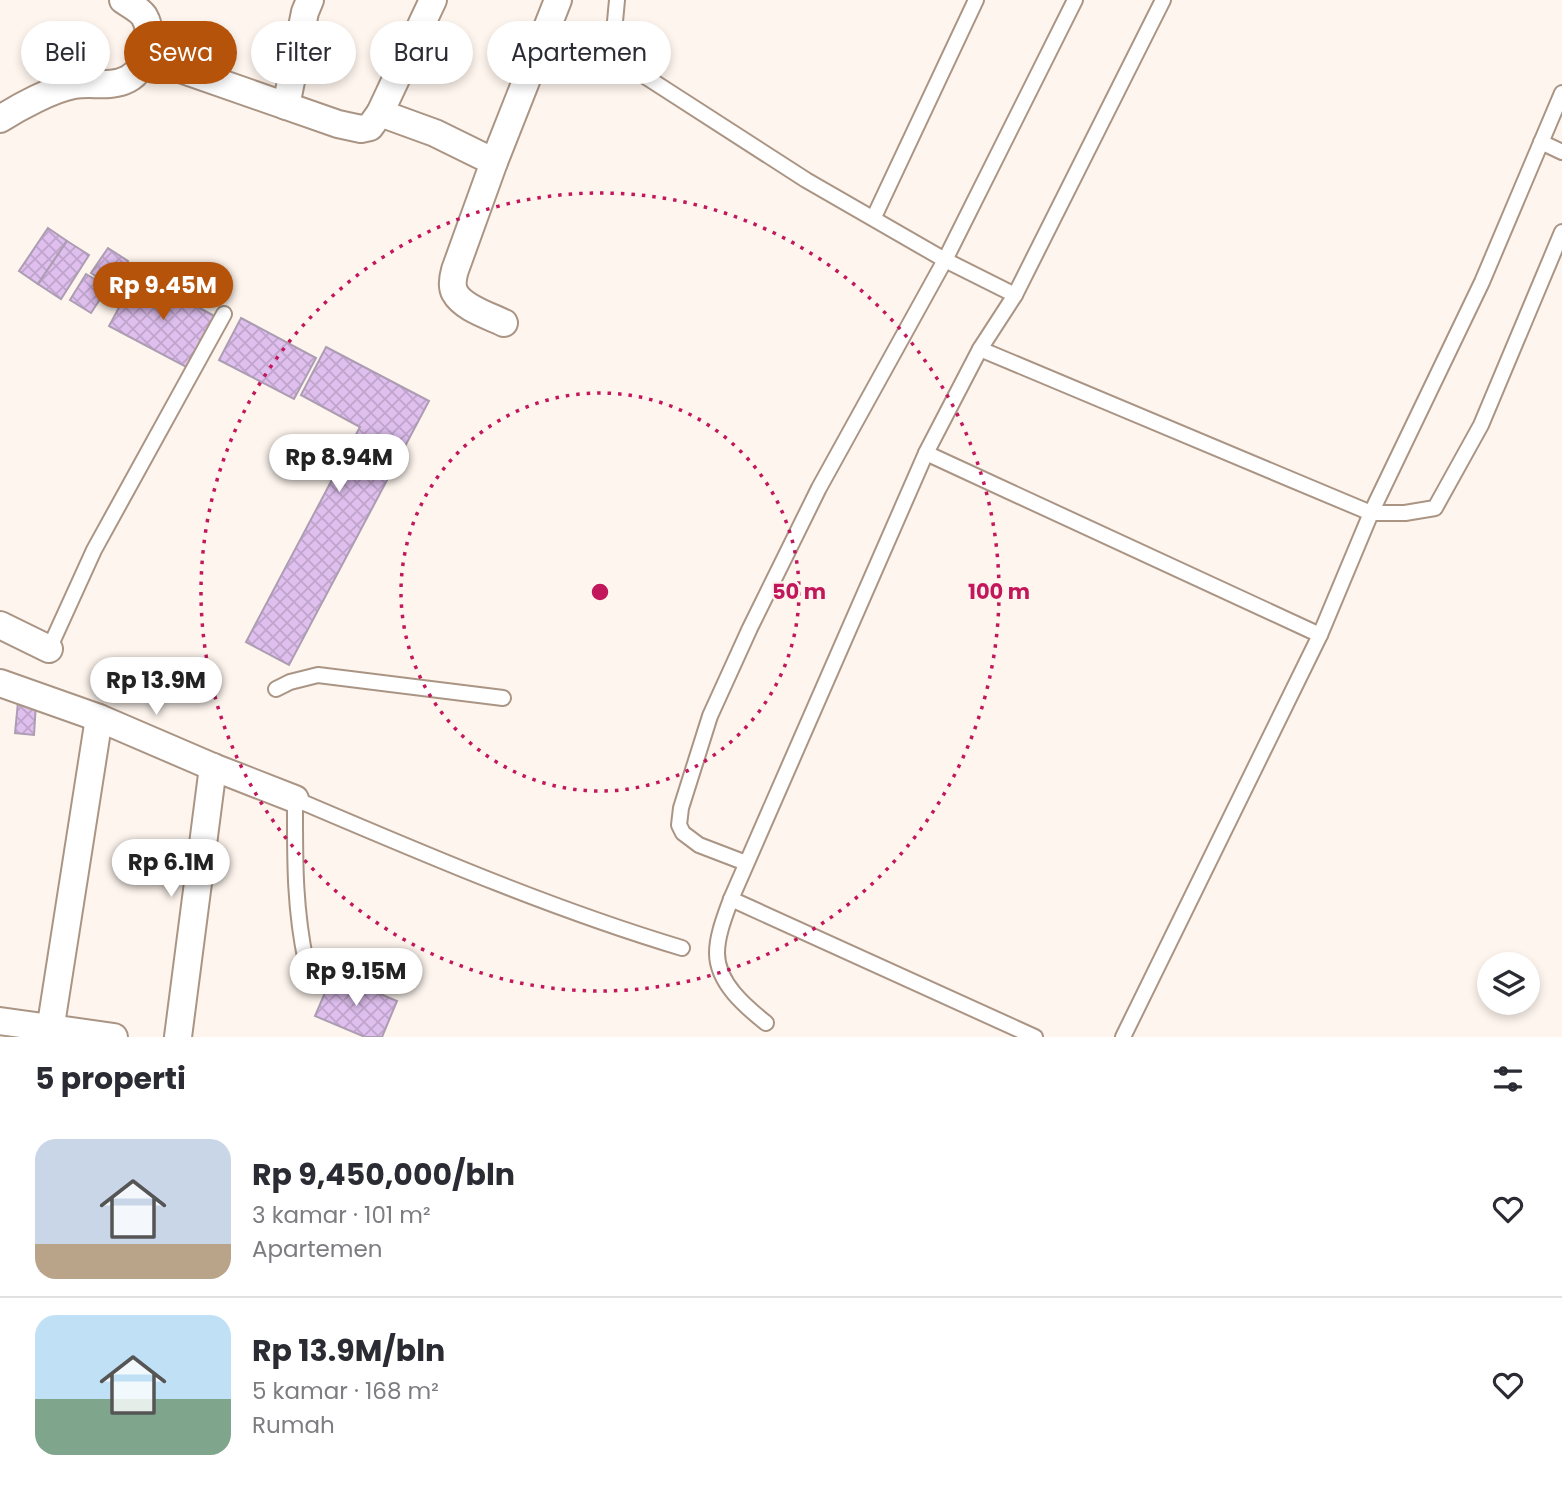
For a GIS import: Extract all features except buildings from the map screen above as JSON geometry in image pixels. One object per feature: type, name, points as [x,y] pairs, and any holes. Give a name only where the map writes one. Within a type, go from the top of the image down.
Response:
[{"type":"street","points":[[122,0],[139,10],[146,21]]},
{"type":"street","points":[[286,106],[305,12],[310,0]]},
{"type":"street","points":[[223,84],[338,124],[370,128],[380,113],[433,0]]},
{"type":"street","points":[[504,323],[460,299],[455,293],[453,279],[494,162],[558,0]]},
{"type":"street","points":[[0,119],[68,87],[124,81]]},
{"type":"street","points":[[380,113],[435,133],[494,162]]},
{"type":"street","points":[[0,625],[49,649]]},
{"type":"street","points":[[0,683],[99,718],[295,799]]},
{"type":"street","points":[[49,1032],[99,718]]},
{"type":"street","points":[[178,1037],[213,767]]},
{"type":"street","points":[[0,1021],[49,1032],[114,1037]]},
{"type":"lane","points":[[617,0],[613,43],[614,50],[626,64],[806,180],[945,260],[1015,295]]},
{"type":"lane","points":[[874,217],[976,0]]},
{"type":"lane","points":[[746,863],[699,845],[683,833],[679,825],[681,807],[710,716],[819,488],[945,260],[1075,0]]},
{"type":"lane","points":[[766,1023],[745,1006],[720,970],[717,954],[720,931],[731,899],[926,453],[980,349],[1015,295],[1163,0]]},
{"type":"lane","points":[[1123,1037],[1320,635],[1371,513],[1482,282],[1562,93]]},
{"type":"lane","points":[[1541,142],[1562,152]]},
{"type":"lane","points":[[980,349],[1371,513],[1405,513],[1435,508],[1481,425],[1562,232]]},
{"type":"lane","points":[[49,649],[94,550],[224,314]]},
{"type":"lane","points":[[926,453],[1320,635]]},
{"type":"lane","points":[[276,689],[289,682],[318,675],[503,698]]},
{"type":"lane","points":[[306,962],[294,873],[295,799],[489,881],[602,924],[682,948]]},
{"type":"lane","points":[[731,899],[1035,1037]]}]
